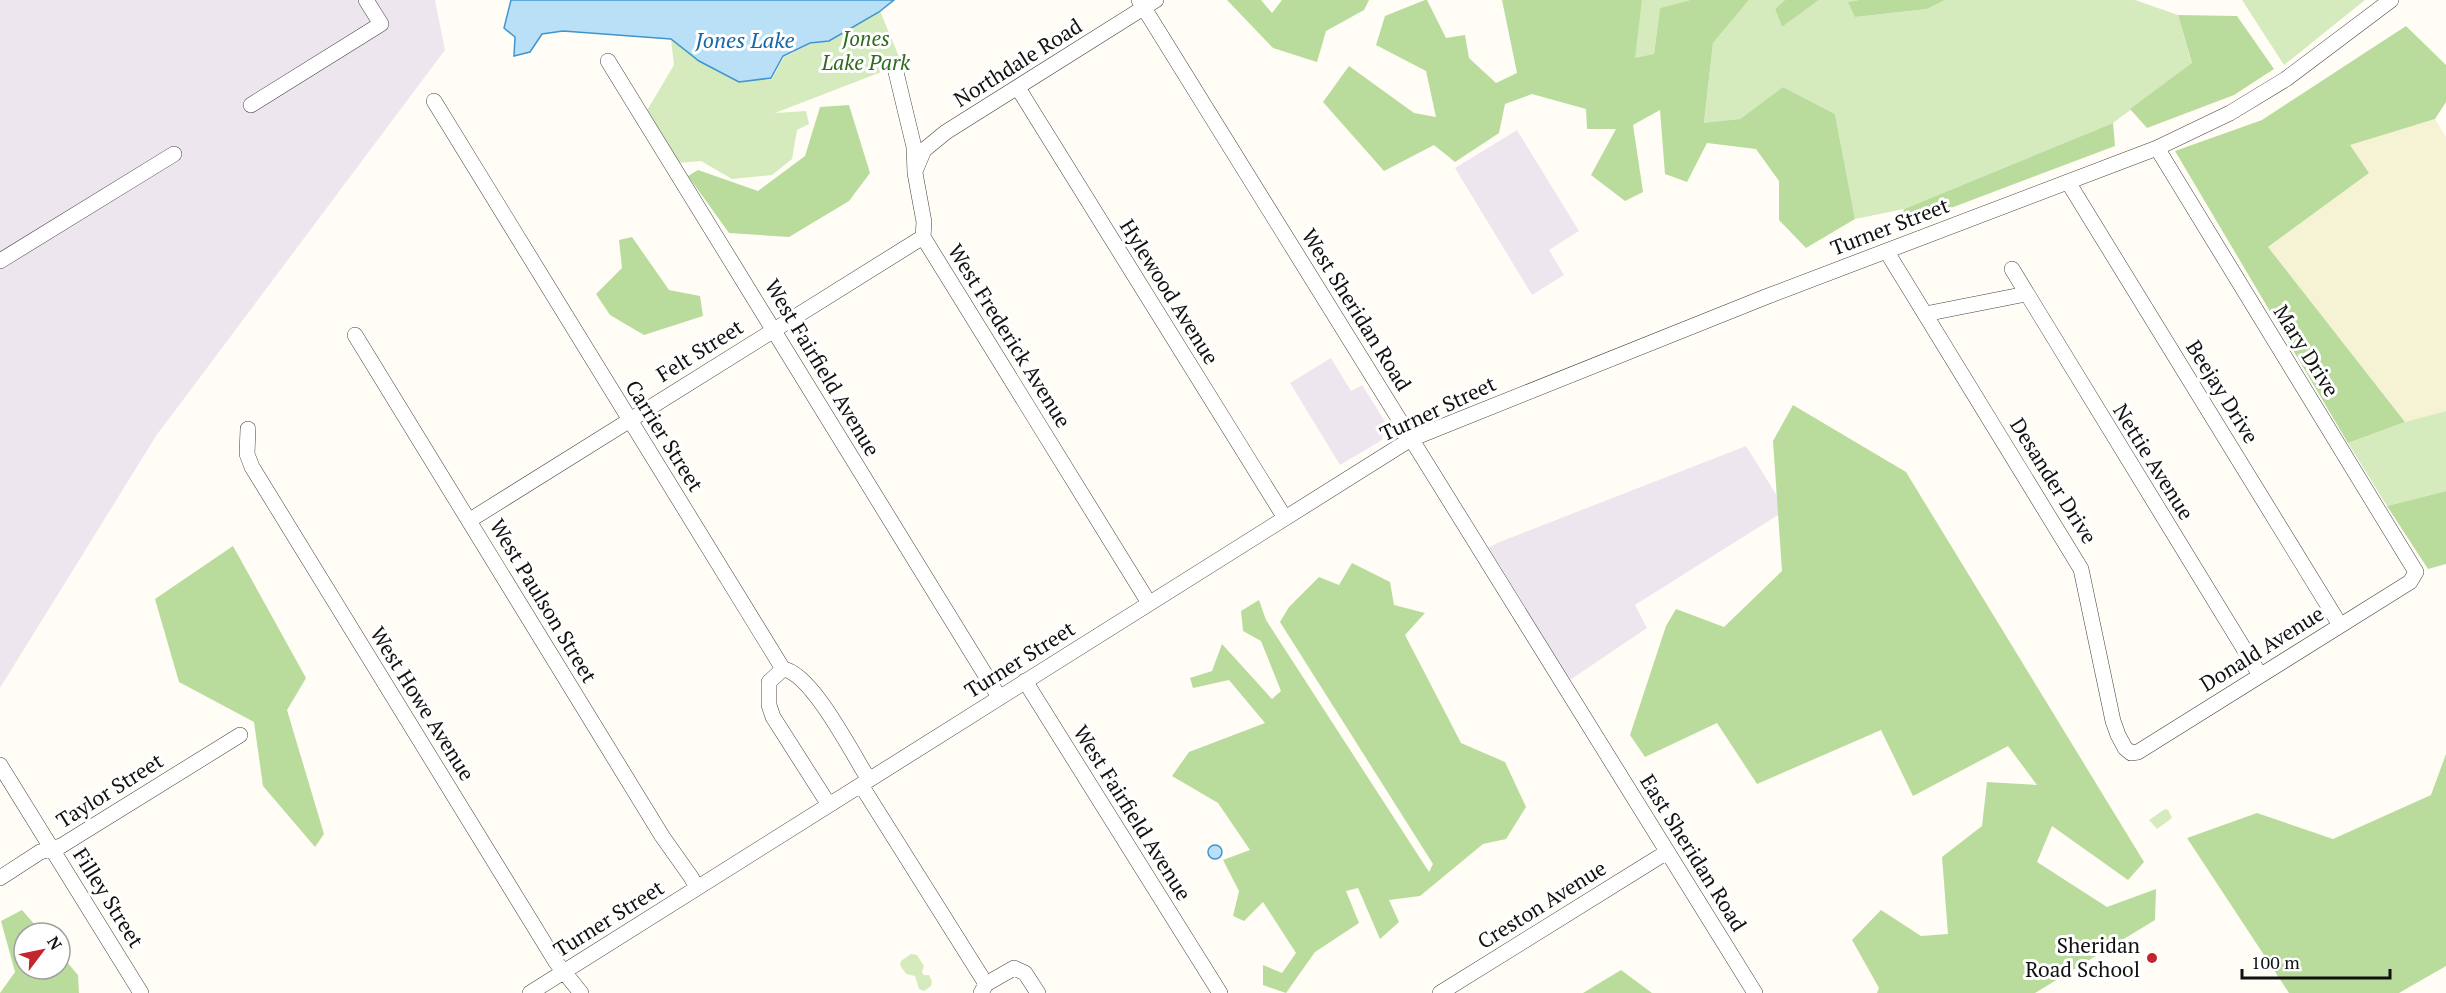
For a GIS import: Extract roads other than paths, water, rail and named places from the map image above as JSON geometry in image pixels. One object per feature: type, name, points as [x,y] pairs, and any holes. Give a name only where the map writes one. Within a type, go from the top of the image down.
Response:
[{"type":"street","points":[[251,105],[381,24],[366,0]]},
{"type":"street","name":"Turner Street","points":[[531,993],[1411,439],[1758,300],[2157,148],[2230,113],[2286,79],[2391,0]]},
{"type":"street","name":"Northdale Road","points":[[915,173],[924,150],[934,141],[1146,3]]},
{"type":"street","name":"West Sheridan Road","points":[[1146,3],[1411,439],[1595,735]]},
{"type":"street","name":"West Fairfield Avenue","points":[[608,61],[999,698]]},
{"type":"street","name":"West Frederick Avenue","points":[[895,68],[914,147],[915,173],[924,222],[923,237],[1149,603]]},
{"type":"street","name":"Hylewood Avenue","points":[[1018,88],[1285,518]]},
{"type":"street","name":"Carrier Street","points":[[434,101],[783,669],[790,670],[802,679],[815,694],[984,988]]},
{"type":"street","name":"Mary Drive","points":[[2157,148],[2414,566],[2414,577]]},
{"type":"street","points":[[0,261],[174,154]]},
{"type":"street","name":"Beejay Drive","points":[[2068,182],[2340,625]]},
{"type":"street","name":"Felt Street","points":[[470,520],[923,237]]},
{"type":"street","name":"Desander Drive","points":[[1887,252],[2081,568],[2113,721],[2125,748],[2131,753]]},
{"type":"street","name":"Nettie Avenue","points":[[2012,269],[2260,675]]},
{"type":"street","points":[[1924,314],[2026,294]]},
{"type":"street","name":"West Paulson Street","points":[[355,335],[662,836],[697,888]]},
{"type":"street","name":"West Howe Avenue","points":[[248,429],[247,454],[252,467],[543,942],[581,993]]},
{"type":"street","name":"Donald Avenue","points":[[2131,753],[2138,752],[2414,577]]},
{"type":"street","points":[[783,669],[769,682],[769,705],[773,717],[829,805]]},
{"type":"street","name":"West Fairfield Avenue","points":[[1025,681],[1220,993]]},
{"type":"street","name":"Taylor Street","points":[[0,878],[40,852],[61,846],[240,735]]},
{"type":"street","name":"East Sheridan Road","points":[[1595,735],[1755,993]]},
{"type":"street","name":"Filley Street","points":[[0,765],[141,993]]},
{"type":"street","name":"Creston Avenue","points":[[1440,993],[1667,852]]},
{"type":"street","points":[[984,988],[1014,968],[1025,973],[1038,993]]},
{"type":"water","name":"Jones Lake","points":[[511,0],[894,0],[879,12],[829,41],[810,43],[783,56],[771,78],[739,82],[699,61],[671,39],[563,31],[542,34],[530,52],[514,56],[515,37],[504,28]]},
{"type":"water","points":[[1215,845],[1220,847],[1222,852],[1220,857],[1215,859],[1210,857],[1208,852],[1210,847]]},
{"type":"place","name":"Sheridan Road School","points":[[2152,958]]},
{"type":"park label","name":"Jones Lake Park","points":[[866,51]]}]
